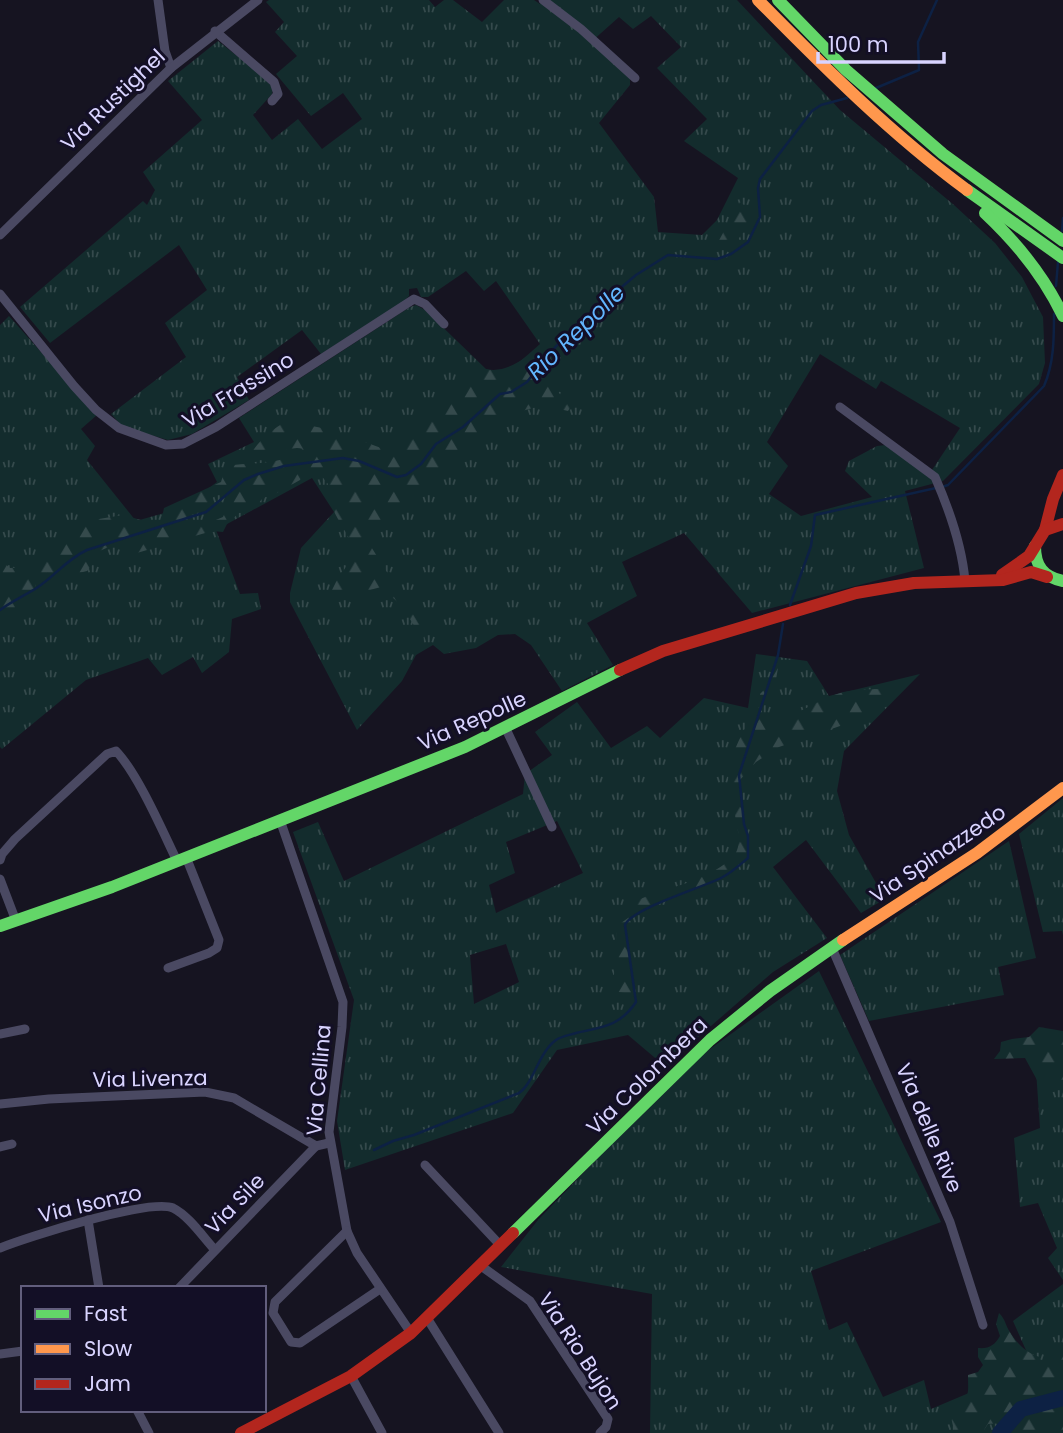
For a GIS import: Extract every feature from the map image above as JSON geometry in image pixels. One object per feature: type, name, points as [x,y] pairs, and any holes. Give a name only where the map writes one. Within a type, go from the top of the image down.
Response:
[{"type":"main road","points":[[758,0],[834,78],[885,124],[938,168],[1063,258]]},
{"type":"main road","points":[[778,0],[846,71],[943,154],[1063,241]]},
{"type":"main road","points":[[885,124],[917,159],[1000,227],[1032,262],[1063,315]]},
{"type":"main road","points":[[1062,475],[1059,508],[1063,514]]},
{"type":"main road","points":[[992,581],[1029,556],[1048,525],[1053,499],[1062,475]]},
{"type":"main road","points":[[1047,576],[1040,570],[1034,553],[1042,533],[1063,524]]},
{"type":"main road","name":"Via Repolle","points":[[0,926],[112,887],[506,730],[634,662],[663,651],[856,593],[914,583],[1003,580],[1031,572],[1063,582]]},
{"type":"main road","name":"Via Spinazzedo","points":[[832,948],[967,860],[1063,788]]},
{"type":"main road","name":"Via Colombera","points":[[241,1433],[266,1428],[351,1376],[411,1333],[710,1040],[754,1002],[832,948]]},
{"type":"street","points":[[158,0],[165,51],[171,68]]},
{"type":"street","name":"Via Rustighel","points":[[0,235],[171,68],[258,0]]},
{"type":"street","points":[[542,0],[581,29],[635,78]]},
{"type":"street","points":[[215,31],[274,82],[278,94],[272,102]]},
{"type":"street","name":"Via Frassino","points":[[0,294],[96,410],[119,428],[166,445],[183,444],[216,427],[414,299],[425,304],[444,324]]},
{"type":"street","points":[[840,407],[935,477],[960,553],[965,580]]},
{"type":"street","points":[[506,730],[552,827]]},
{"type":"street","points":[[0,860],[15,839],[107,754],[116,751],[182,859],[219,940],[217,948],[209,953],[168,968]]},
{"type":"street","name":"Via Cellina","points":[[280,820],[343,1002],[330,1143],[347,1231],[357,1253],[411,1333]]},
{"type":"street","points":[[0,879],[16,921]]},
{"type":"street","name":"Via delle Rive","points":[[832,948],[950,1222],[983,1325]]},
{"type":"street","points":[[0,1034],[25,1028]]},
{"type":"street","name":"Via Livenza","points":[[0,1104],[49,1099],[205,1093],[234,1098],[316,1146]]},
{"type":"street","points":[[316,1146],[330,1143]]},
{"type":"street","points":[[0,1147],[12,1144]]},
{"type":"street","name":"Via Sile","points":[[181,1286],[316,1146]]},
{"type":"street","points":[[425,1165],[501,1246]]},
{"type":"street","name":"Via Isonzo","points":[[0,1248],[37,1233],[162,1206],[176,1210],[215,1250]]},
{"type":"street","points":[[88,1220],[99,1286]]},
{"type":"street","points":[[347,1231],[275,1303],[273,1313],[290,1342],[300,1343],[380,1289]]},
{"type":"street","name":"Via Rio Bujon","points":[[481,1266],[530,1301],[546,1323],[608,1419],[606,1427],[600,1433]]},
{"type":"street","points":[[427,1318],[499,1433]]},
{"type":"street","points":[[0,1354],[21,1351]]},
{"type":"street","points":[[351,1376],[382,1433]]},
{"type":"street","points":[[138,1412],[149,1433]]},
{"type":"green space","points":[[429,0],[435,7],[444,0],[453,0],[482,22],[504,0],[534,0],[540,4],[544,0],[737,0],[840,110],[954,205],[995,243],[1022,277],[1043,317],[1045,363],[1039,384],[943,481],[905,491],[924,568],[752,613],[684,533],[622,562],[637,596],[587,623],[613,665],[562,691],[531,645],[515,634],[498,635],[476,648],[444,654],[433,645],[416,655],[402,681],[357,730],[290,602],[301,548],[334,512],[312,478],[216,530],[240,594],[258,593],[261,609],[232,619],[229,652],[202,673],[193,657],[162,675],[148,658],[86,680],[2,749],[0,325],[9,316],[97,415],[81,429],[95,446],[87,460],[136,521],[182,508],[217,482],[208,464],[254,442],[239,418],[410,307],[416,305],[425,310],[486,369],[502,370],[509,367],[522,360],[540,344],[496,281],[484,291],[466,271],[428,297],[421,297],[417,288],[409,289],[409,296],[404,301],[321,354],[302,330],[237,377],[249,400],[192,434],[168,440],[123,427],[111,414],[186,357],[165,323],[207,290],[179,245],[50,343],[20,307],[143,201],[147,205],[155,190],[143,172],[202,120],[168,81],[218,41],[264,77],[273,88],[272,94],[253,115],[272,140],[298,119],[322,149],[362,119],[343,93],[311,116],[276,74],[297,56],[275,32],[284,22],[266,2]],"holes":[[[651,16],[681,47],[657,68],[707,119],[684,141],[738,178],[717,220],[702,235],[658,232],[654,197],[599,123],[630,85],[630,78],[591,42],[619,17],[633,29]],[[820,354],[876,389],[881,381],[960,428],[928,476],[886,445],[877,446],[849,461],[845,471],[872,497],[801,516],[769,494],[788,466],[767,442]]]},
{"type":"green space","points":[[740,202],[752,212],[736,243],[727,251],[717,244]]},
{"type":"green space","points":[[586,306],[600,309],[542,365],[546,379],[571,406],[568,411],[543,405],[496,421],[476,451],[462,447],[433,479],[365,537],[423,630],[424,642],[402,606],[381,587],[332,600],[330,594],[355,553],[330,503],[328,484],[316,469],[305,473],[300,480],[275,494],[263,498],[251,511],[239,513],[223,532],[212,531],[130,555],[123,543],[113,545],[93,554],[93,564],[87,571],[79,573],[69,568],[54,581],[47,572],[36,583],[35,590],[30,595],[35,596],[33,602],[0,621],[0,560],[10,568],[26,567],[61,543],[75,523],[123,515],[141,520],[150,527],[161,522],[164,508],[221,482],[226,466],[276,461],[303,449],[253,457],[251,453],[263,439],[287,421],[332,430],[392,452],[461,387],[486,369],[498,370],[523,359],[576,311]],"holes":[[[227,490],[228,506],[223,517],[194,529],[186,517],[206,509],[213,498]]]},
{"type":"green space","points":[[756,654],[807,661],[829,696],[920,674],[844,751],[837,791],[849,835],[885,899],[861,913],[806,840],[773,867],[827,938],[773,972],[667,1068],[628,1035],[557,1050],[513,1113],[345,1170],[337,1121],[354,1000],[293,832],[318,822],[344,881],[523,794],[525,774],[552,755],[535,732],[577,702],[611,748],[647,726],[660,738],[704,698],[748,708]],"holes":[[[557,821],[583,873],[496,913],[489,885],[515,873],[506,842]],[[506,944],[519,982],[474,1004],[470,955]]]},
{"type":"green space","points":[[778,668],[775,685],[759,715],[791,715],[844,692],[893,688],[872,715],[779,747],[756,762],[739,781],[748,839],[748,858],[715,880],[632,915],[630,956],[635,995],[613,991],[617,926],[628,918],[634,902],[709,874],[731,859],[736,852],[739,843],[737,822],[728,782],[731,762],[743,731],[761,705],[760,694],[767,687],[772,672]]},
{"type":"green space","points":[[1063,798],[1063,935],[1062,931],[1043,932],[1019,834]]},
{"type":"green space","points":[[1009,841],[1036,958],[998,967],[1004,995],[869,1021],[840,955]]},
{"type":"green space","points":[[819,971],[941,1222],[811,1271],[829,1330],[847,1322],[883,1397],[924,1380],[931,1409],[1033,1366],[1013,1321],[1063,1284],[1063,1433],[650,1433],[652,1294],[501,1267],[538,1220],[689,1064]]},
{"type":"green space","points":[[1039,1027],[1063,1031],[1063,1081],[1037,1080],[1025,1058],[994,1059],[1000,1051],[1001,1042],[1029,1037]]},
{"type":"green space","points":[[1063,1037],[1063,1280],[1048,1258],[1057,1248],[1038,1203],[1020,1207],[1014,1138],[1040,1128],[1034,1041]]},
{"type":"green space","points":[[999,1313],[1016,1340],[1027,1351],[1040,1357],[1040,1363],[1063,1354],[1063,1433],[1021,1433],[993,1423],[988,1424],[982,1433],[955,1433],[950,1414],[952,1407],[963,1402],[967,1395],[968,1375],[978,1372],[983,1365],[978,1357],[978,1348],[991,1346],[1000,1336],[996,1324]]},
{"type":"waterway","name":"Rio Repolle","points":[[876,88],[919,70],[918,42],[937,0]]},
{"type":"waterway","name":"Rio Repolle","points":[[0,610],[38,587],[67,562],[87,550],[206,512],[244,480],[258,474],[284,466],[343,458],[359,461],[397,477],[406,475],[421,464],[436,444],[463,427],[500,394],[511,392],[527,382],[573,328],[636,275],[668,255],[717,259],[731,254],[748,242],[760,217],[760,179],[812,111],[821,105],[847,98]]},
{"type":"waterway","points":[[1062,231],[1063,218]]},
{"type":"waterway","points":[[1056,286],[1058,262]]},
{"type":"waterway","points":[[942,487],[948,485],[1044,386],[1052,360],[1054,314]]},
{"type":"waterway","points":[[790,605],[811,546],[815,515],[936,488]]},
{"type":"waterway","points":[[374,1150],[519,1093],[529,1082],[545,1052],[556,1040],[610,1024],[630,1010],[636,1002],[625,925],[653,905],[725,876],[748,858],[748,836],[744,824],[739,775],[778,655],[783,624]]},
{"type":"waterway","points":[[1000,1433],[1021,1409],[1063,1398]]},
{"type":"traffic: fast","points":[[778,0],[846,70],[943,154],[1063,241]]},
{"type":"traffic: fast","points":[[967,190],[1063,258]]},
{"type":"traffic: fast","points":[[985,213],[1029,261],[1063,316]]},
{"type":"traffic: fast","points":[[1035,546],[1042,570],[1050,577],[1063,581]]},
{"type":"traffic: fast","points":[[0,926],[112,887],[465,747],[620,670]]},
{"type":"traffic: fast","points":[[513,1233],[710,1040],[770,991],[843,940]]},
{"type":"traffic: slow","points":[[758,0],[885,123],[967,190]]},
{"type":"traffic: slow","points":[[843,940],[977,853],[1063,788]]},
{"type":"traffic: jam","points":[[1045,530],[1063,475]]},
{"type":"traffic: jam","points":[[1002,575],[1029,556],[1045,530],[1063,524]]},
{"type":"traffic: jam","points":[[620,670],[663,651],[856,593],[914,583],[1003,580],[1031,572],[1047,577]]},
{"type":"traffic: jam","points":[[241,1433],[351,1376],[411,1333],[513,1233]]}]
